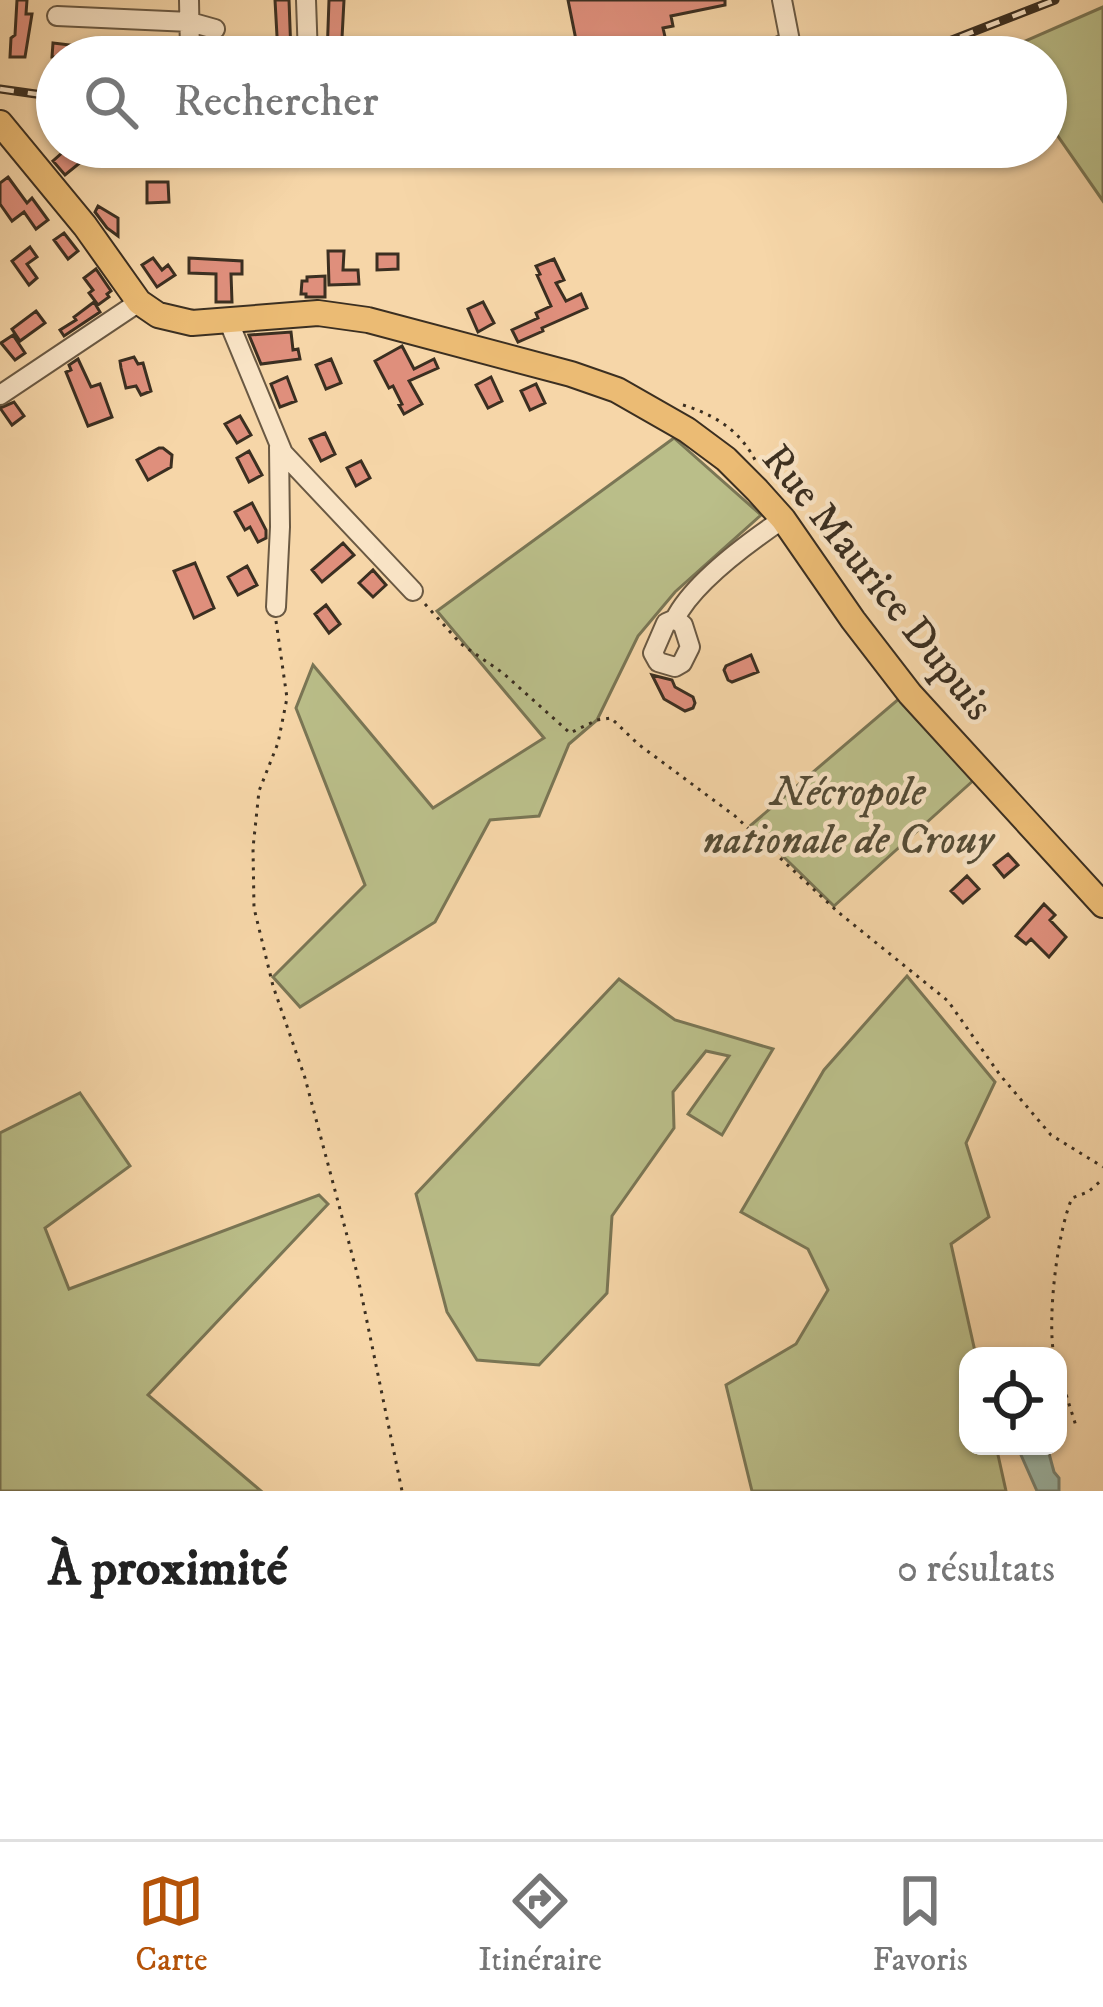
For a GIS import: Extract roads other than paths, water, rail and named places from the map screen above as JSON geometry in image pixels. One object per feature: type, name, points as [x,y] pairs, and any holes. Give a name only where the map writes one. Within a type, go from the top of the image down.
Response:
[{"type":"main road","points":[[1,127],[85,226],[139,302]]},
{"type":"main road","name":"Rue Maurice Dupuis","points":[[139,302],[151,312],[183,322],[301,313],[348,316],[553,368],[657,410],[726,459],[783,519],[910,694],[1103,905]]},
{"type":"street","points":[[189,0],[190,36]]},
{"type":"street","points":[[306,0],[307,36]]},
{"type":"street","points":[[782,0],[789,36]]},
{"type":"street","points":[[57,16],[190,22],[215,28]]},
{"type":"street","points":[[0,395],[139,302]]},
{"type":"street","points":[[228,320],[279,447],[413,591]]},
{"type":"street","points":[[276,607],[279,447]]},
{"type":"street","points":[[675,619],[682,605],[745,545],[783,519]]},
{"type":"railway","points":[[962,36],[1055,0]]},
{"type":"railway","points":[[0,89],[36,94]]},
{"type":"park label","name":"Nécropole nationale de Crouy","points":[[848,817]]}]
